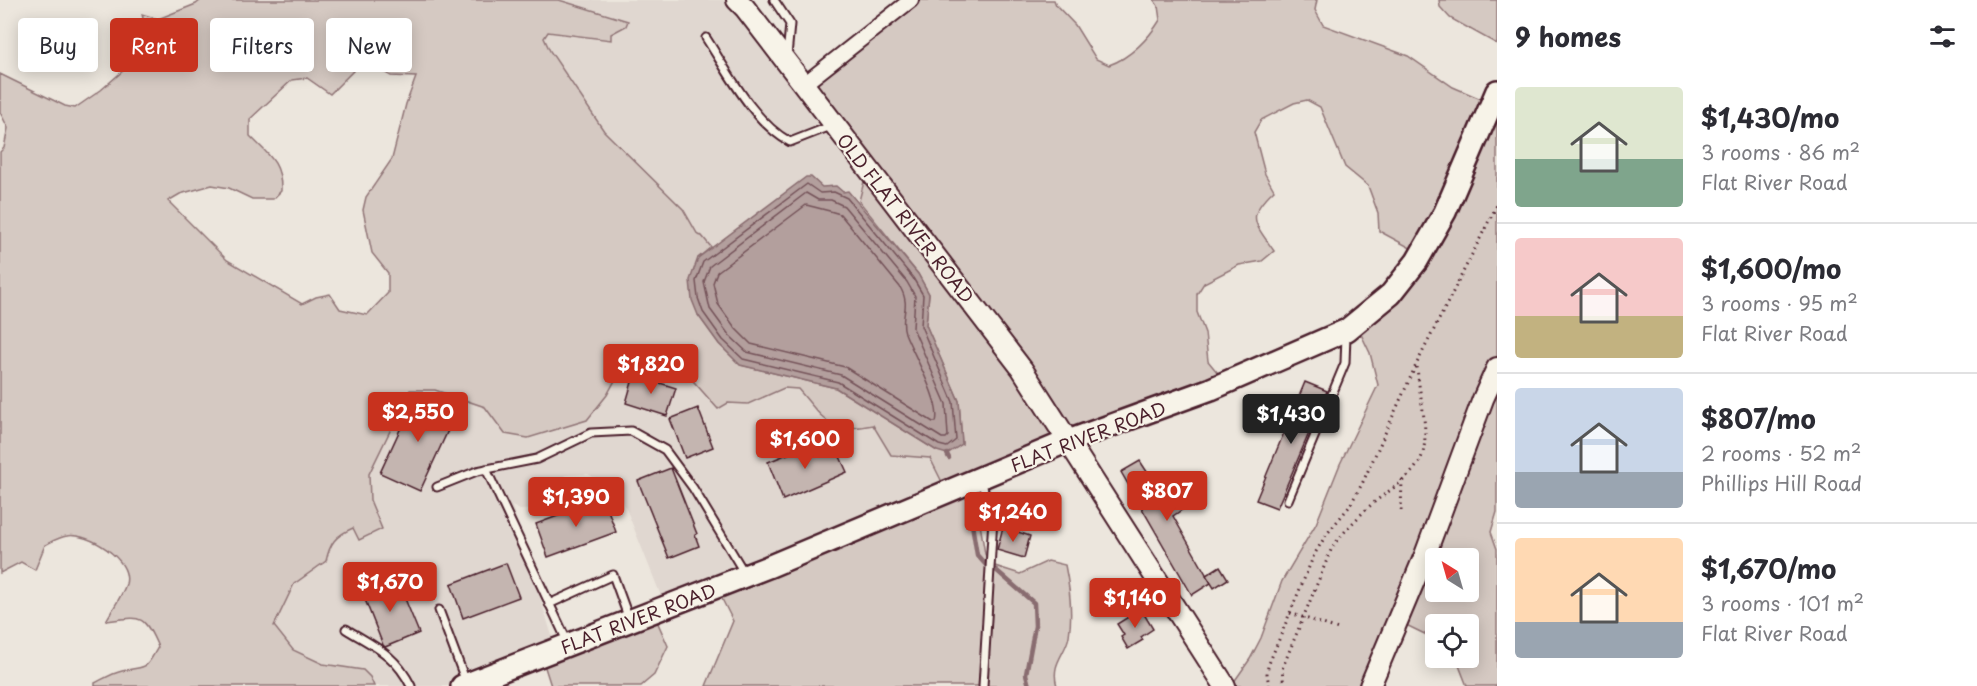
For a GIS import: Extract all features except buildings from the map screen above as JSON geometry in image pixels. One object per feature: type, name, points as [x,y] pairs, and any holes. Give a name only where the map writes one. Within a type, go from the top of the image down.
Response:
[{"type":"main road","name":"FLAT RIVER ROAD","points":[[465,685],[746,576],[1068,441],[1211,389],[1347,330],[1391,294],[1417,261],[1445,212],[1497,92]]},
{"type":"street","name":"OLD FLAT RIVER ROAD","points":[[737,0],[1022,369],[1225,686]]},
{"type":"street","points":[[803,85],[911,0]]},
{"type":"street","points":[[1370,686],[1425,555],[1483,399],[1497,368]]},
{"type":"lane","points":[[774,0],[790,24],[786,62]]},
{"type":"lane","points":[[706,38],[745,97],[776,134],[790,142],[834,125]]},
{"type":"lane","points":[[1288,500],[1345,363],[1347,330]]},
{"type":"lane","points":[[436,487],[477,471],[537,459],[591,433],[631,431],[664,450],[693,488],[746,576]]},
{"type":"lane","points":[[486,469],[569,646]]},
{"type":"lane","points":[[981,478],[993,518],[983,686]]},
{"type":"lane","points":[[549,604],[613,575],[630,621]]},
{"type":"lane","points":[[439,610],[465,685]]},
{"type":"lane","points":[[346,629],[388,655],[403,671],[411,686]]},
{"type":"path","points":[[1269,686],[1268,666],[1314,555],[1326,535],[1349,507],[1362,484],[1417,363],[1497,205]]},
{"type":"path","points":[[1284,686],[1282,669],[1331,550],[1337,540],[1372,504],[1416,466],[1424,451],[1417,363]]},
{"type":"path","points":[[1401,512],[1402,480]]},
{"type":"path","points":[[1290,613],[1338,629]]},
{"type":"shaded area","points":[[201,0],[559,0],[628,21],[626,26],[611,34],[611,40],[548,32],[544,38],[550,51],[604,131],[683,209],[698,235],[702,236],[711,247],[698,258],[698,315],[719,344],[741,365],[836,388],[937,451],[962,444],[959,401],[926,325],[929,294],[918,274],[859,201],[867,170],[804,82],[912,0],[1054,0],[1075,25],[1096,59],[1109,65],[1124,58],[1156,27],[1160,20],[1158,6],[1154,0],[1317,0],[1315,10],[1323,25],[1408,56],[1453,87],[1488,102],[1497,91],[1497,512],[1491,532],[1497,549],[1497,686],[1467,686],[1460,668],[1479,668],[1479,614],[1425,614],[1425,634],[1398,621],[1370,686],[1231,686],[1250,659],[1261,638],[1282,581],[1316,524],[1340,464],[1378,385],[1370,353],[1359,330],[1418,252],[1379,231],[1378,213],[1368,186],[1345,167],[1320,107],[1307,100],[1294,103],[1261,120],[1254,132],[1265,174],[1274,190],[1259,207],[1256,220],[1261,233],[1274,251],[1262,261],[1239,265],[1204,283],[1197,294],[1197,312],[1205,333],[1208,361],[1222,378],[962,486],[979,518],[985,554],[992,565],[1020,574],[1048,561],[1065,565],[1071,618],[1069,636],[1057,665],[1055,678],[1057,686],[706,686],[733,621],[716,587],[946,490],[930,458],[891,455],[873,425],[846,428],[837,426],[822,416],[798,389],[784,388],[748,404],[728,403],[718,409],[686,373],[649,358],[623,366],[607,395],[587,420],[528,438],[505,434],[485,407],[435,390],[410,390],[369,474],[370,500],[382,529],[359,540],[353,528],[338,537],[329,549],[326,561],[294,584],[274,626],[293,650],[323,664],[363,670],[370,677],[374,686],[95,686],[95,683],[115,673],[144,666],[158,647],[144,622],[139,619],[106,621],[126,584],[123,565],[107,549],[96,543],[86,538],[67,536],[45,545],[35,570],[21,562],[0,573],[0,152],[4,148],[8,128],[0,112],[0,74],[65,106],[75,108],[122,72],[198,72],[198,18],[161,18]],"holes":[[[326,18],[412,18],[412,72],[384,72],[391,76],[416,77],[406,104],[392,159],[366,197],[363,210],[372,253],[388,273],[388,293],[367,315],[340,309],[330,294],[316,297],[302,304],[227,260],[168,201],[180,194],[212,185],[229,188],[252,199],[273,199],[281,191],[277,166],[250,136],[250,119],[292,80],[307,78],[330,94],[352,72],[326,72]]]},
{"type":"shaded area","points":[[559,0],[739,0],[867,170],[859,201],[848,191],[843,192],[836,186],[822,187],[811,177],[806,177],[711,247],[702,236],[698,235],[683,209],[604,131],[550,51],[544,38],[548,32],[611,40],[611,34],[625,26],[627,21]]},
{"type":"shaded area","points":[[1439,0],[1497,0],[1497,44],[1450,18],[1440,7]]},
{"type":"shaded area","points":[[142,14],[155,18],[143,18]]},
{"type":"shaded area","points":[[649,358],[686,373],[718,409],[728,403],[748,404],[784,388],[798,389],[829,424],[854,429],[873,425],[891,455],[930,458],[946,491],[665,606],[615,481],[608,485],[588,474],[566,475],[547,488],[542,504],[537,509],[520,510],[512,506],[556,649],[460,686],[374,686],[363,670],[323,664],[293,650],[274,626],[294,584],[326,562],[330,544],[345,531],[353,528],[370,500],[369,474],[410,389],[435,390],[485,407],[505,434],[587,419],[607,395],[623,366]]},
{"type":"shaded area","points":[[653,612],[668,646],[654,675],[641,686],[551,686],[542,658]]},
{"type":"water","points":[[806,177],[811,177],[822,187],[836,186],[843,192],[848,191],[918,274],[929,294],[926,325],[959,401],[962,444],[947,454],[937,451],[836,388],[740,365],[719,344],[698,315],[692,300],[690,280],[698,258]]},
{"type":"waterway","points":[[947,454],[949,458]]},
{"type":"waterway","points":[[970,512],[977,555],[985,564]]},
{"type":"waterway","points":[[996,570],[1034,603],[1035,626],[1026,674],[1029,686]]}]
